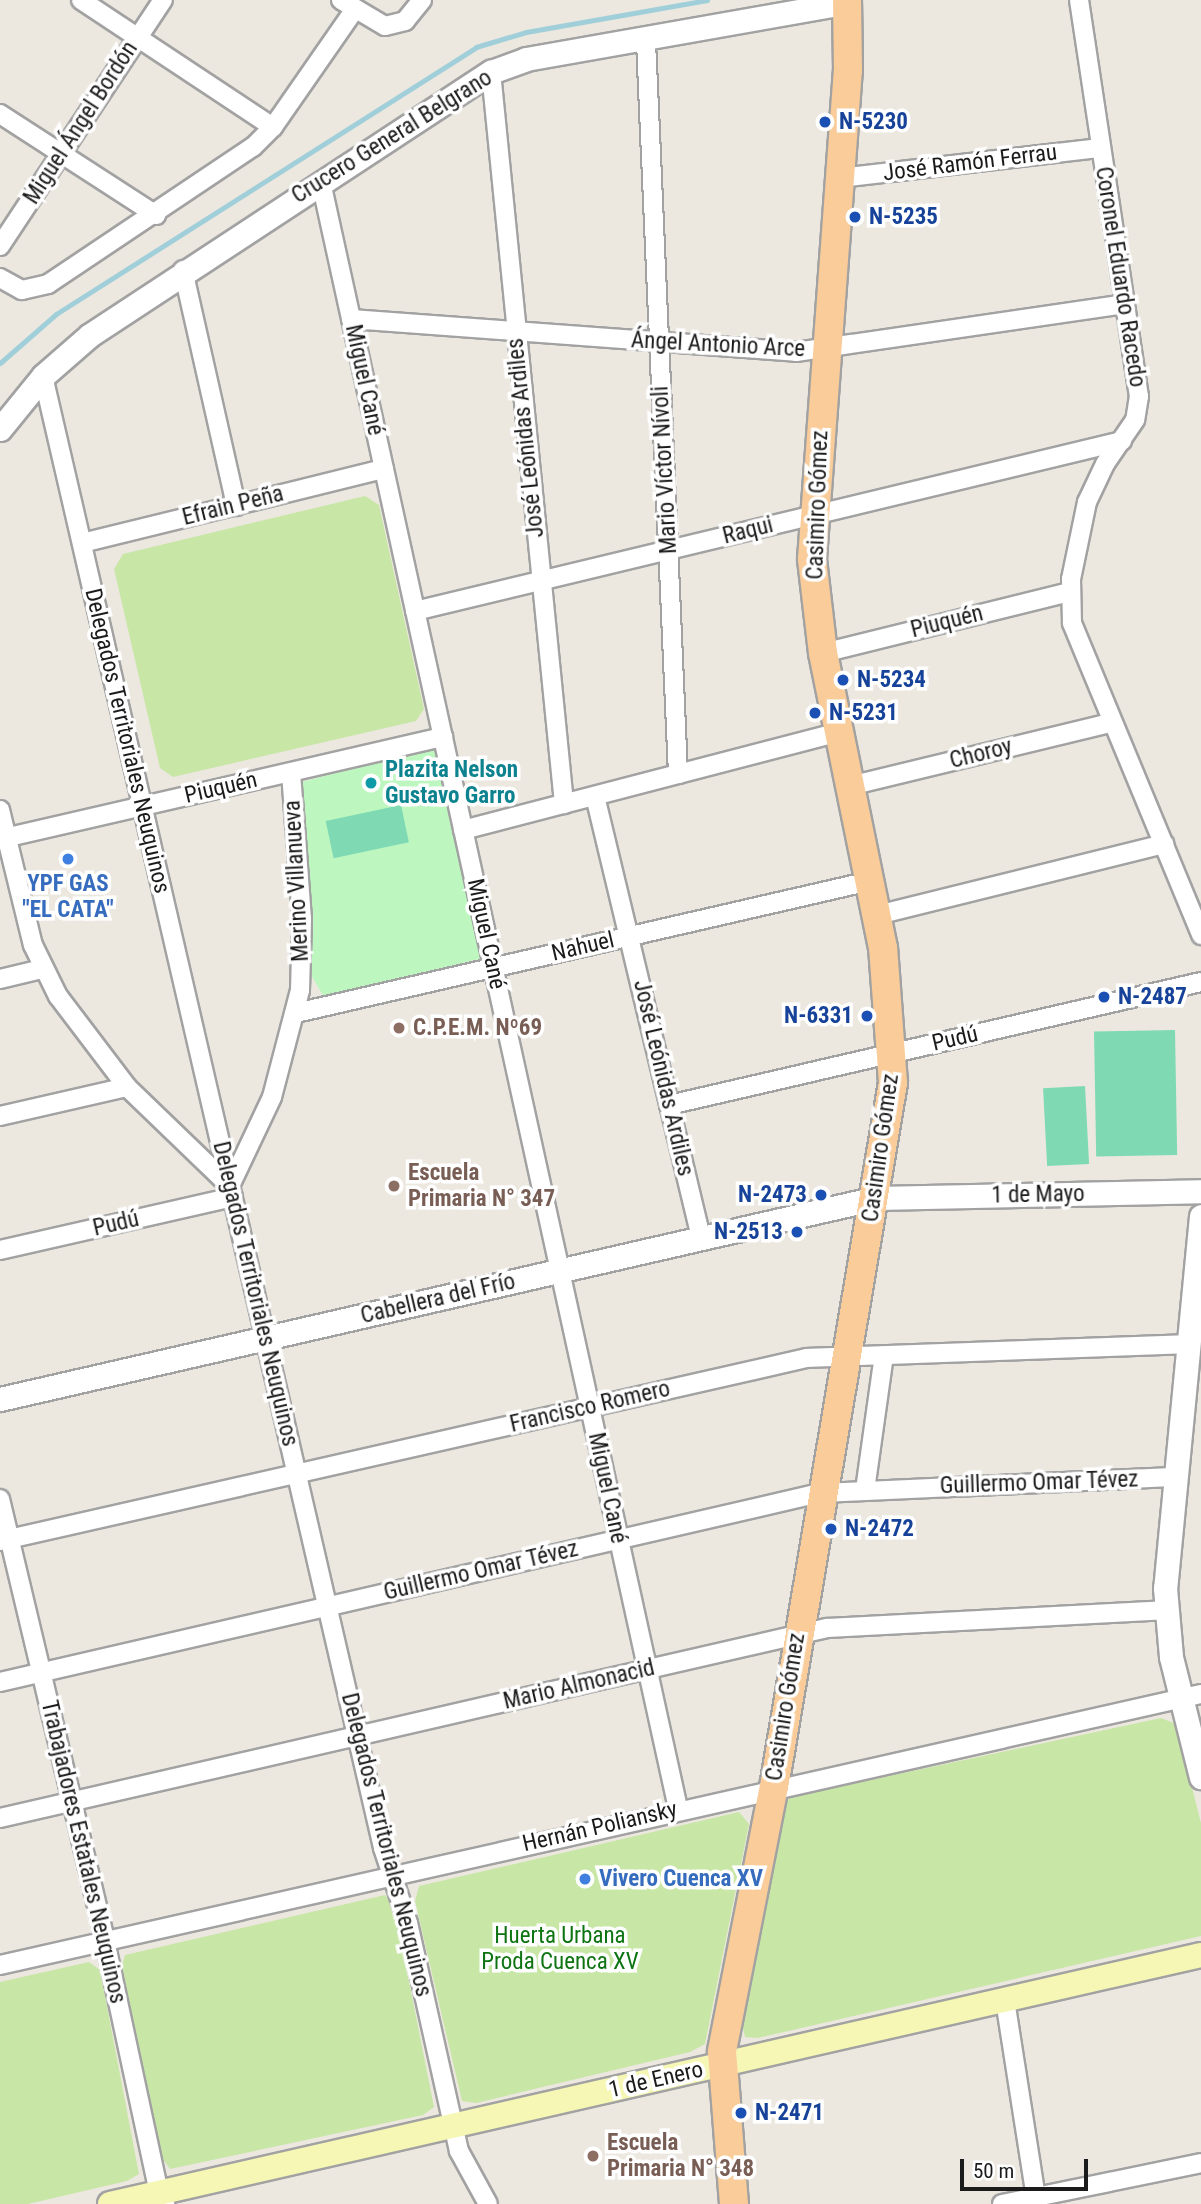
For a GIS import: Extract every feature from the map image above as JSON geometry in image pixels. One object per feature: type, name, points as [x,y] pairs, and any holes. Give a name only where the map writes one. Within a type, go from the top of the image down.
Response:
[{"type":"main road","name":"Casimiro Gómez","points":[[734,2204],[721,2065],[774,1787],[820,1493],[890,1121],[893,1053],[877,915],[823,653],[813,582],[814,515],[849,51],[847,1]]},
{"type":"main road","name":"1 de Enero","points":[[110,2204],[162,2199],[453,2126],[1201,1955]]},
{"type":"street","points":[[81,0],[273,127]]},
{"type":"street","name":"Miguel Ángel Bordón","points":[[0,246],[163,0]]},
{"type":"street","points":[[0,278],[30,291],[48,284],[156,215],[253,147],[273,127],[348,5],[376,23],[396,24],[412,14],[422,0]]},
{"type":"street","name":"Coronel Eduardo Racedo","points":[[1079,0],[1139,396],[1135,420],[1105,464],[1087,502],[1070,592],[1076,640],[1201,935]]},
{"type":"street","name":"Crucero General Belgrano","points":[[0,429],[43,376],[90,335],[183,270],[491,72],[526,59],[646,41],[847,1]]},
{"type":"street","name":"Mario Víctor Nívoli","points":[[646,41],[678,774]]},
{"type":"street","name":"José Leónidas Ardiles","points":[[491,72],[514,329],[564,804]]},
{"type":"street","points":[[0,114],[156,215]]},
{"type":"street","name":"José Ramón Ferrau","points":[[840,178],[1100,148]]},
{"type":"street","name":"Miguel Cané","points":[[321,182],[678,1809]]},
{"type":"street","points":[[183,270],[236,506]]},
{"type":"street","name":"Ángel Antonio Arce","points":[[351,318],[782,352],[827,349],[1125,304]]},
{"type":"street","name":"Delegados Territoriales Neuquinos","points":[[43,376],[357,1736],[392,1874],[408,1923],[463,2164],[488,2204]]},
{"type":"street","name":"Raqui","points":[[415,611],[1122,441]]},
{"type":"street","name":"Efrain Peña","points":[[82,543],[384,469]]},
{"type":"street","name":"Piuquén","points":[[823,653],[1070,592]]},
{"type":"street","name":"Choroy","points":[[850,786],[1111,723]]},
{"type":"street","points":[[463,830],[839,732]]},
{"type":"street","name":"Piuquén","points":[[3,838],[443,737]]},
{"type":"street","name":"Merino Villanueva","points":[[232,1191],[272,1097],[296,1013],[303,944],[291,772]]},
{"type":"street","name":"José Leónidas Ardiles","points":[[595,796],[701,1238]]},
{"type":"street","points":[[0,810],[3,838],[42,969],[78,1026],[127,1087],[232,1191]]},
{"type":"street","points":[[877,915],[1164,844]]},
{"type":"street","name":"Nahuel","points":[[296,1013],[870,881]]},
{"type":"street","points":[[0,979],[42,969]]},
{"type":"street","name":"Pudú","points":[[669,1105],[1201,982]]},
{"type":"street","points":[[0,1116],[127,1087]]},
{"type":"street","name":"Pudú","points":[[0,1250],[232,1191]]},
{"type":"street","name":"1 de Mayo","points":[[876,1198],[1201,1191]]},
{"type":"street","name":"Cabellera del Frío","points":[[0,1399],[876,1198]]},
{"type":"street","points":[[1201,1216],[1175,1477],[1166,1610],[1191,1696],[1201,1777]]},
{"type":"street","name":"Francisco Romero","points":[[5,1540],[795,1360],[1189,1344]]},
{"type":"street","points":[[865,1490],[884,1355]]},
{"type":"street","name":"Guillermo Omar Tévez","points":[[0,1682],[820,1493],[1175,1477]]},
{"type":"street","name":"Trabajadores Estatales Neuquinos","points":[[0,1499],[5,1540],[72,1801],[162,2199]]},
{"type":"street","name":"Mario Almonacid","points":[[0,1818],[797,1634],[843,1627],[1166,1610]]},
{"type":"street","name":"Hernán Poliansky","points":[[0,1965],[774,1787],[1191,1696]]},
{"type":"street","points":[[1005,2000],[1037,2201]]},
{"type":"street","points":[[1002,2204],[1037,2201],[1201,2164]]},
{"type":"green space","points":[[365,496],[379,505],[424,709],[416,721],[173,777],[160,768],[114,569],[123,554]]},
{"type":"green space","points":[[433,747],[438,749],[483,958],[324,997],[312,977],[302,782]]},
{"type":"green space","points":[[401,805],[409,842],[334,858],[326,821]]},
{"type":"green space","points":[[1175,1030],[1177,1155],[1096,1156],[1094,1031]]},
{"type":"green space","points":[[1085,1086],[1089,1164],[1047,1166],[1043,1088]]},
{"type":"green space","points":[[1161,1718],[1176,1724],[1201,1823],[1201,1936],[758,2038],[745,2037],[742,2023],[785,1803],[791,1797]]},
{"type":"green space","name":"Huerta Urbana Proda Cuenca XV","points":[[739,1812],[749,1824],[705,2044],[690,2052],[476,2103],[462,2101],[415,1901],[419,1886]]},
{"type":"green space","points":[[385,1895],[394,1906],[434,2107],[423,2115],[170,2169],[162,2158],[122,1966],[125,1955]]},
{"type":"green space","points":[[89,1962],[100,1970],[139,2174],[127,2181],[28,2204],[0,2204],[0,1982]]},
{"type":"waterway","points":[[0,363],[56,314],[476,47],[526,32],[707,0]]},
{"type":"place","name":"N-5230","points":[[825,122]]},
{"type":"place","name":"N-5235","points":[[855,217]]},
{"type":"place","name":"N-5234","points":[[843,680]]},
{"type":"place","name":"N-5231","points":[[815,713]]},
{"type":"place","name":"Plazita Nelson Gustavo Garro","points":[[371,783]]},
{"type":"place","name":"YPF GAS \"EL CATA\"","points":[[68,859]]},
{"type":"place","name":"N-2487","points":[[1104,997]]},
{"type":"place","name":"N-6331","points":[[867,1016]]},
{"type":"place","name":"C.P.E.M. Nº69","points":[[399,1028]]},
{"type":"place","name":"Escuela Primaria N° 347","points":[[394,1186]]},
{"type":"place","name":"N-2473","points":[[821,1195]]},
{"type":"place","name":"N-2513","points":[[797,1232]]},
{"type":"place","name":"N-2472","points":[[831,1529]]},
{"type":"place","name":"Vivero Cuenca XV","points":[[585,1879]]},
{"type":"place","name":"N-2471","points":[[741,2113]]},
{"type":"place","name":"Escuela Primaria N° 348","points":[[593,2156]]}]
